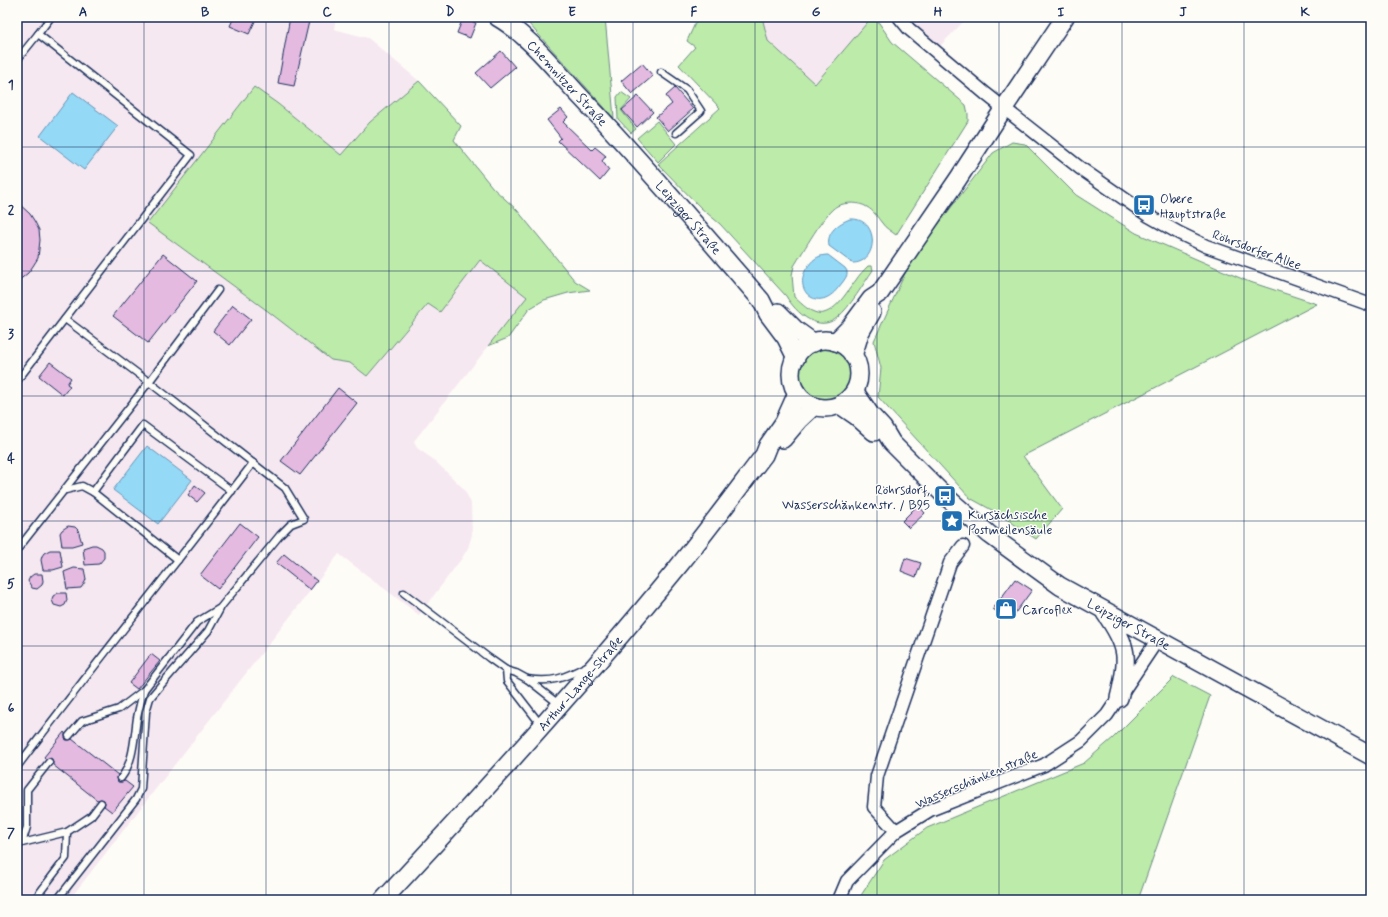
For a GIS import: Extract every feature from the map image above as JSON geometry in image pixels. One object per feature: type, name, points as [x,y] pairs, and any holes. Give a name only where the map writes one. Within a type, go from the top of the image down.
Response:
[{"type":"main road","name":"Chemnitzer Straße","points":[[498,17],[525,38],[617,135]]},
{"type":"main road","points":[[835,342],[851,326],[872,299],[880,293],[958,179],[1065,17]]},
{"type":"main road","name":"Leipziger Straße","points":[[617,135],[761,300],[768,314],[786,338],[796,358]]},
{"type":"main road","points":[[853,356],[860,333],[878,302],[880,293]]},
{"type":"main road","name":"Leipziger Straße","points":[[761,300],[774,308],[796,330],[814,343]]},
{"type":"main road","points":[[824,341],[835,342],[844,346],[857,362],[859,372],[855,392],[848,400],[840,405],[831,408],[814,406],[804,401],[797,393],[793,385],[791,375],[793,365],[796,358],[804,348],[814,343],[824,341]]},
{"type":"main road","name":"Leipziger Straße","points":[[855,392],[870,414],[883,428],[892,443],[943,494],[990,535],[1060,586],[1104,612],[1158,639],[1371,756]]},
{"type":"main road","name":"Arthur-Lange-Straße","points":[[383,900],[451,828],[561,705],[677,567],[764,455],[768,445],[784,422],[797,393]]},
{"type":"main road","name":"Leipziger Straße","points":[[840,405],[856,416],[878,435],[892,443]]},
{"type":"main road","name":"Arthur-Lange-Straße","points":[[764,455],[774,450],[799,420],[814,406]]},
{"type":"main road","points":[[1104,612],[1120,636],[1126,656],[1119,698]]},
{"type":"street","name":"Röhrsdorfer Allee","points":[[899,17],[909,29],[1004,108],[1135,207],[1179,233],[1206,246],[1371,305]]},
{"type":"street","points":[[896,831],[874,807],[877,776],[950,563],[964,546]]},
{"type":"street","name":"Wasserschänkenstraße","points":[[839,900],[848,881],[896,831],[930,810],[1044,765],[1081,741],[1107,716],[1158,639]]},
{"type":"lane","points":[[17,60],[51,17]]},
{"type":"lane","points":[[17,381],[191,155],[38,34]]},
{"type":"lane","points":[[661,72],[687,90],[701,111],[676,133]]},
{"type":"lane","points":[[17,550],[66,490],[218,290]]},
{"type":"lane","points":[[57,900],[136,799],[141,789],[146,712],[150,698],[208,631],[220,608],[280,535],[291,524],[304,519],[285,488],[149,382],[65,319]]},
{"type":"lane","points":[[93,492],[143,425],[232,491]]},
{"type":"lane","points":[[17,767],[253,463]]},
{"type":"lane","points":[[66,490],[82,486],[93,492],[178,560]]},
{"type":"lane","points":[[404,593],[489,658],[506,670],[527,679],[561,705]]},
{"type":"lane","points":[[69,736],[82,721],[119,709],[144,690],[197,622],[220,608]]},
{"type":"lane","points":[[527,679],[541,681],[558,679],[599,660]]},
{"type":"lane","points":[[506,670],[508,682],[542,726]]},
{"type":"lane","points":[[121,778],[126,772],[133,750],[138,716],[144,690]]},
{"type":"lane","points":[[20,844],[27,827],[27,790],[49,762]]},
{"type":"lane","points":[[20,844],[67,832],[92,816],[101,804]]},
{"type":"lane","points":[[34,900],[66,858],[67,832]]},
{"type":"shaded area","points":[[25,17],[336,17],[334,29],[368,38],[419,81],[370,122],[341,155],[278,104],[254,87],[148,223],[269,312],[331,360],[350,363],[367,376],[429,304],[440,312],[480,260],[527,297],[414,441],[417,448],[434,460],[464,489],[471,503],[472,535],[468,548],[462,558],[419,615],[339,554],[69,900],[17,900],[17,28]]},
{"type":"shaded area","points":[[762,17],[872,17],[815,84],[768,41]]},
{"type":"shaded area","points":[[909,17],[968,17],[939,47],[918,29]]},
{"type":"green space","points":[[521,17],[605,17],[614,118],[528,23]]},
{"type":"green space","points":[[698,17],[762,17],[768,41],[815,84],[872,17],[875,17],[892,42],[966,105],[968,121],[896,235],[864,205],[848,203],[837,206],[826,216],[808,243],[794,266],[792,275],[794,297],[811,311],[821,313],[827,312],[833,308],[844,297],[863,271],[868,266],[872,266],[873,270],[852,301],[843,313],[831,322],[816,322],[802,315],[720,224],[701,208],[658,164],[720,108],[679,65],[695,47],[687,41]]},
{"type":"green space","points":[[419,81],[461,126],[454,140],[493,188],[517,210],[575,281],[590,290],[568,293],[544,300],[529,309],[508,338],[488,346],[527,297],[480,260],[440,312],[428,304],[367,376],[350,363],[331,360],[269,312],[148,223],[254,87],[278,104],[341,155],[370,122]]},
{"type":"green space","points":[[621,92],[631,99],[621,110],[636,129],[631,133],[618,119],[617,97]]},
{"type":"green space","points":[[657,121],[676,144],[658,162],[637,138]]},
{"type":"green space","points":[[1012,142],[1025,144],[1076,195],[1136,233],[1247,281],[1317,304],[1023,456],[1062,509],[1036,539],[999,514],[970,498],[878,397],[881,368],[874,341],[913,257],[993,153]]},
{"type":"green space","points":[[820,349],[830,349],[843,356],[850,369],[850,379],[843,392],[830,399],[820,399],[811,395],[804,388],[800,379],[800,369],[804,360],[811,353]]},
{"type":"green space","points":[[1174,677],[1210,696],[1138,900],[858,900],[884,860],[927,828],[1084,763],[1113,738]]},
{"type":"water","points":[[73,92],[118,126],[84,170],[40,136]]},
{"type":"water","points":[[850,219],[860,220],[867,225],[871,232],[872,241],[871,249],[867,256],[861,261],[852,263],[829,246],[829,236],[831,232],[842,223]]},
{"type":"water","points":[[828,255],[845,268],[847,275],[830,296],[822,299],[815,299],[808,295],[804,290],[804,274],[813,260],[820,256]]},
{"type":"water","points":[[147,446],[192,480],[158,524],[113,490]]},
{"type":"building","points":[[234,17],[257,17],[249,34],[230,26]]},
{"type":"building","points":[[290,17],[310,17],[294,86],[278,83]]},
{"type":"building","points":[[463,18],[476,23],[470,38],[457,33]]},
{"type":"building","points":[[501,51],[515,67],[490,88],[476,73]]},
{"type":"building","points":[[642,63],[653,76],[632,94],[621,81]]},
{"type":"building","points":[[675,88],[693,109],[668,131],[656,117],[672,104],[666,96]]},
{"type":"building","points":[[638,96],[653,112],[637,127],[622,110]]},
{"type":"building","points":[[561,109],[568,117],[563,122],[592,150],[595,147],[606,156],[602,161],[609,170],[600,181],[558,141],[561,138],[547,120]]},
{"type":"building","points":[[17,202],[30,214],[35,222],[39,230],[40,240],[38,258],[28,273],[17,282]]},
{"type":"building","points":[[163,254],[197,281],[148,343],[113,316]]},
{"type":"building","points":[[233,305],[251,319],[230,345],[213,331]]},
{"type":"building","points":[[50,362],[71,378],[67,384],[70,386],[63,395],[39,376]]},
{"type":"building","points":[[338,388],[357,403],[300,475],[281,461]]},
{"type":"building","points":[[195,485],[205,493],[197,502],[188,495]]},
{"type":"building","points":[[918,505],[925,513],[909,528],[902,521]]},
{"type":"building","points":[[240,523],[258,537],[218,589],[200,575]]},
{"type":"building","points":[[68,526],[75,527],[78,530],[82,543],[72,546],[62,546],[60,533]]},
{"type":"building","points":[[92,545],[102,548],[104,551],[104,558],[99,564],[85,565],[83,548]]},
{"type":"building","points":[[50,550],[60,550],[63,567],[53,570],[43,570],[41,560],[42,556]]},
{"type":"building","points":[[284,554],[317,581],[310,590],[276,563]]},
{"type":"building","points":[[905,558],[921,563],[916,577],[901,571]]},
{"type":"building","points":[[74,568],[84,569],[86,579],[85,582],[81,588],[67,589],[64,572]]},
{"type":"building","points":[[34,574],[42,574],[42,585],[37,589],[32,588],[28,581]]},
{"type":"building","points":[[1015,579],[1032,590],[1010,620],[993,609]]},
{"type":"building","points":[[58,593],[66,593],[67,600],[65,605],[61,607],[54,605],[52,600],[53,596]]},
{"type":"building","points":[[151,654],[160,661],[137,689],[129,683]]},
{"type":"building","points":[[64,732],[66,740],[72,739],[118,775],[118,782],[125,781],[133,787],[112,812],[104,806],[104,800],[97,800],[53,765],[52,759],[46,759],[44,757]]},
{"type":"place","name":"Obere Hauptstraße","points":[[1144,205]]},
{"type":"place","name":"Röhrsdorf, Wasserschänkenstr. / B95","points":[[945,496]]},
{"type":"place","name":"Kursächsische Postmeilensäule","points":[[952,521]]},
{"type":"place","name":"Carcoflex","points":[[1006,609]]}]
